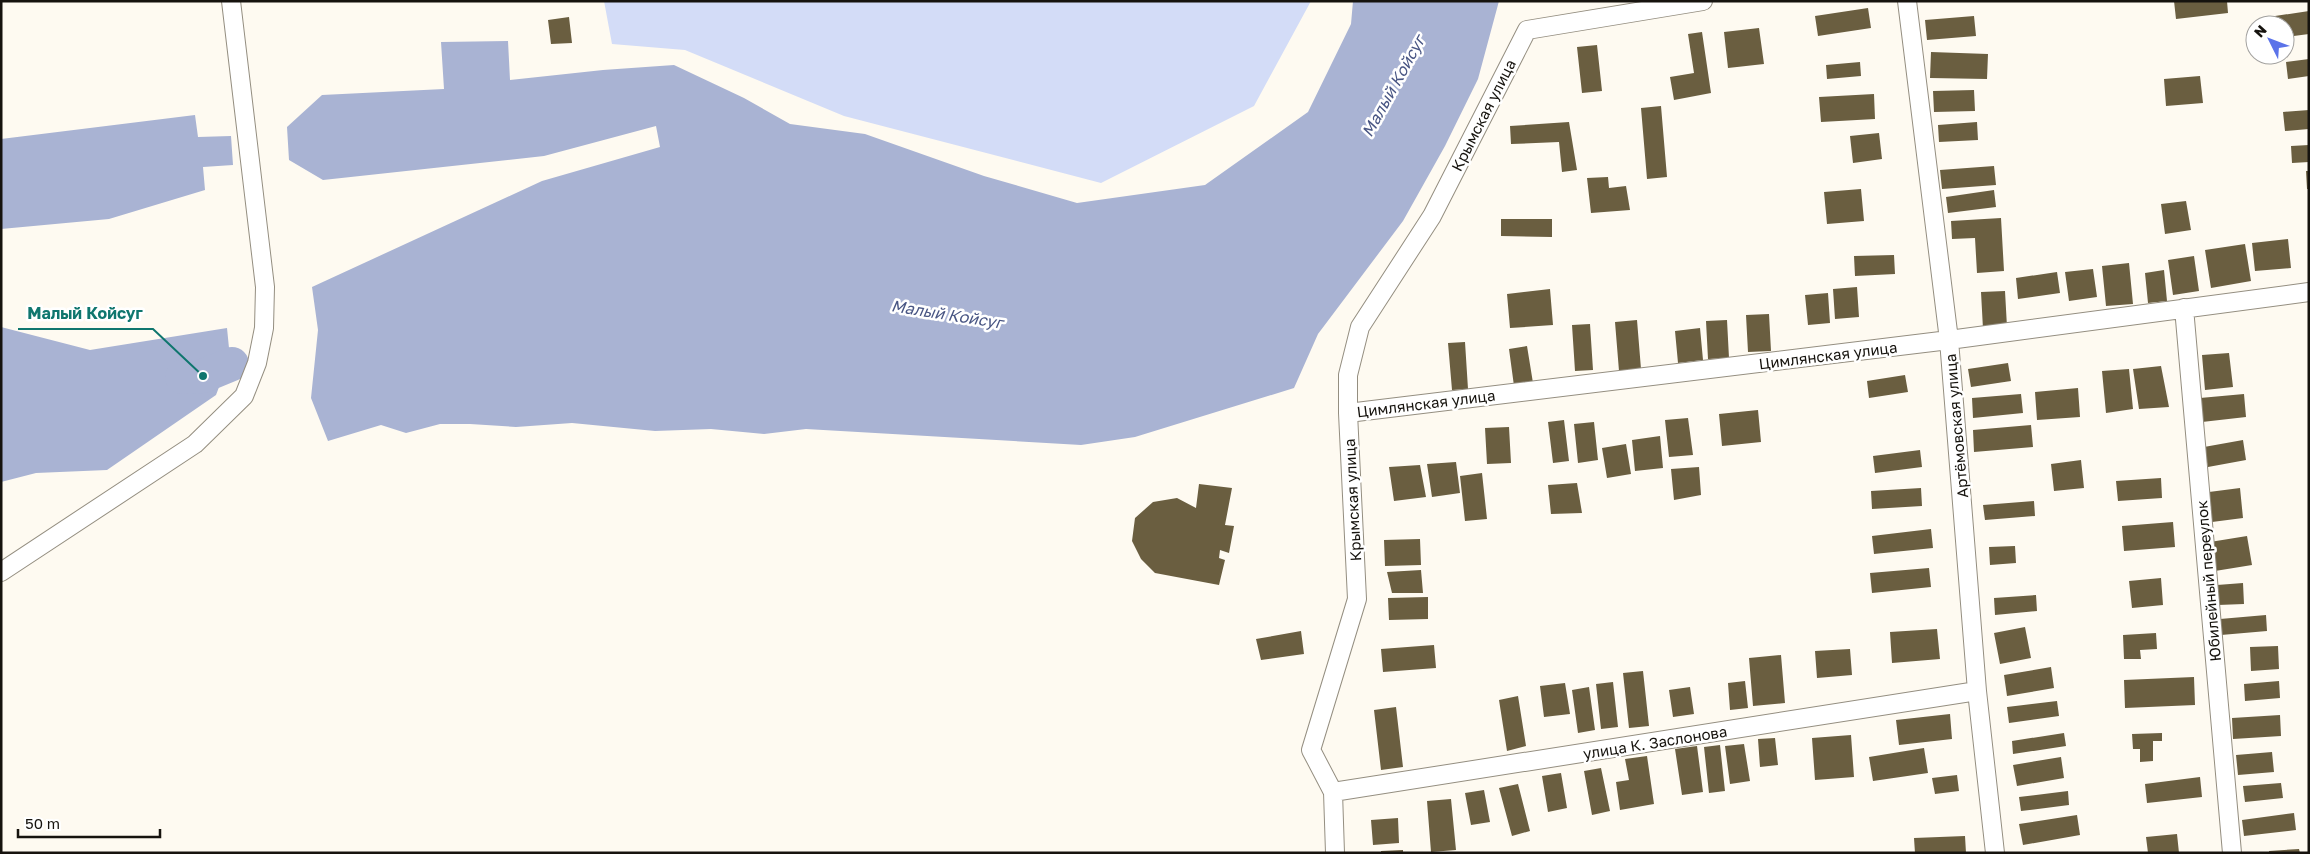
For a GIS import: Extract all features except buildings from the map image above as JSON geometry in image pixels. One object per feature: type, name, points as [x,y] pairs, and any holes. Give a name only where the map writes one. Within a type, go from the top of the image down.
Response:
[{"type":"street","points":[[1,572],[195,444],[244,396],[256,363],[264,328],[265,286],[231,1]]},
{"type":"street","name":"Крымская улица","points":[[1335,853],[1334,792],[1311,750],[1357,599],[1348,413],[1348,375],[1360,327],[1432,216],[1527,30],[1703,1]]},
{"type":"street","name":"Артёмовская улица","points":[[1907,1],[1949,340],[1977,691],[1996,853]]},
{"type":"street","name":"Цимлянская улица","points":[[1348,413],[1949,340],[2309,292]]},
{"type":"street","name":"Юбилейный переулок","points":[[2184,308],[2232,853]]},
{"type":"street","name":"улица К. Заслонова","points":[[1334,792],[1977,691]]},
{"type":"shaded area","points":[[604,1],[1311,1],[1254,106],[1101,183],[844,116],[685,50],[612,44]]},
{"type":"water","points":[[1353,1],[1499,1],[1478,79],[1445,146],[1403,221],[1318,334],[1294,388],[1135,437],[1081,445],[806,429],[764,434],[711,429],[655,431],[572,423],[516,427],[440,424],[406,433],[381,425],[328,441],[311,398],[318,330],[312,287],[542,181],[660,147],[656,126],[544,156],[323,180],[289,160],[287,127],[322,95],[444,89],[441,42],[508,41],[510,80],[674,65],[744,98],[790,124],[865,134],[984,176],[1077,203],[1205,185],[1308,112],[1351,24]]},
{"type":"water","points":[[195,115],[198,137],[231,136],[233,165],[203,167],[205,190],[109,219],[1,229],[1,139]]},
{"type":"water","points":[[1,327],[90,350],[227,328],[230,358],[216,395],[107,470],[36,473],[1,482]]},
{"type":"waterway","name":"Малый Койсуг","points":[[182,377],[203,376],[232,364]]},
{"type":"place","name":"Малый Койсуг","points":[[203,376]]}]
